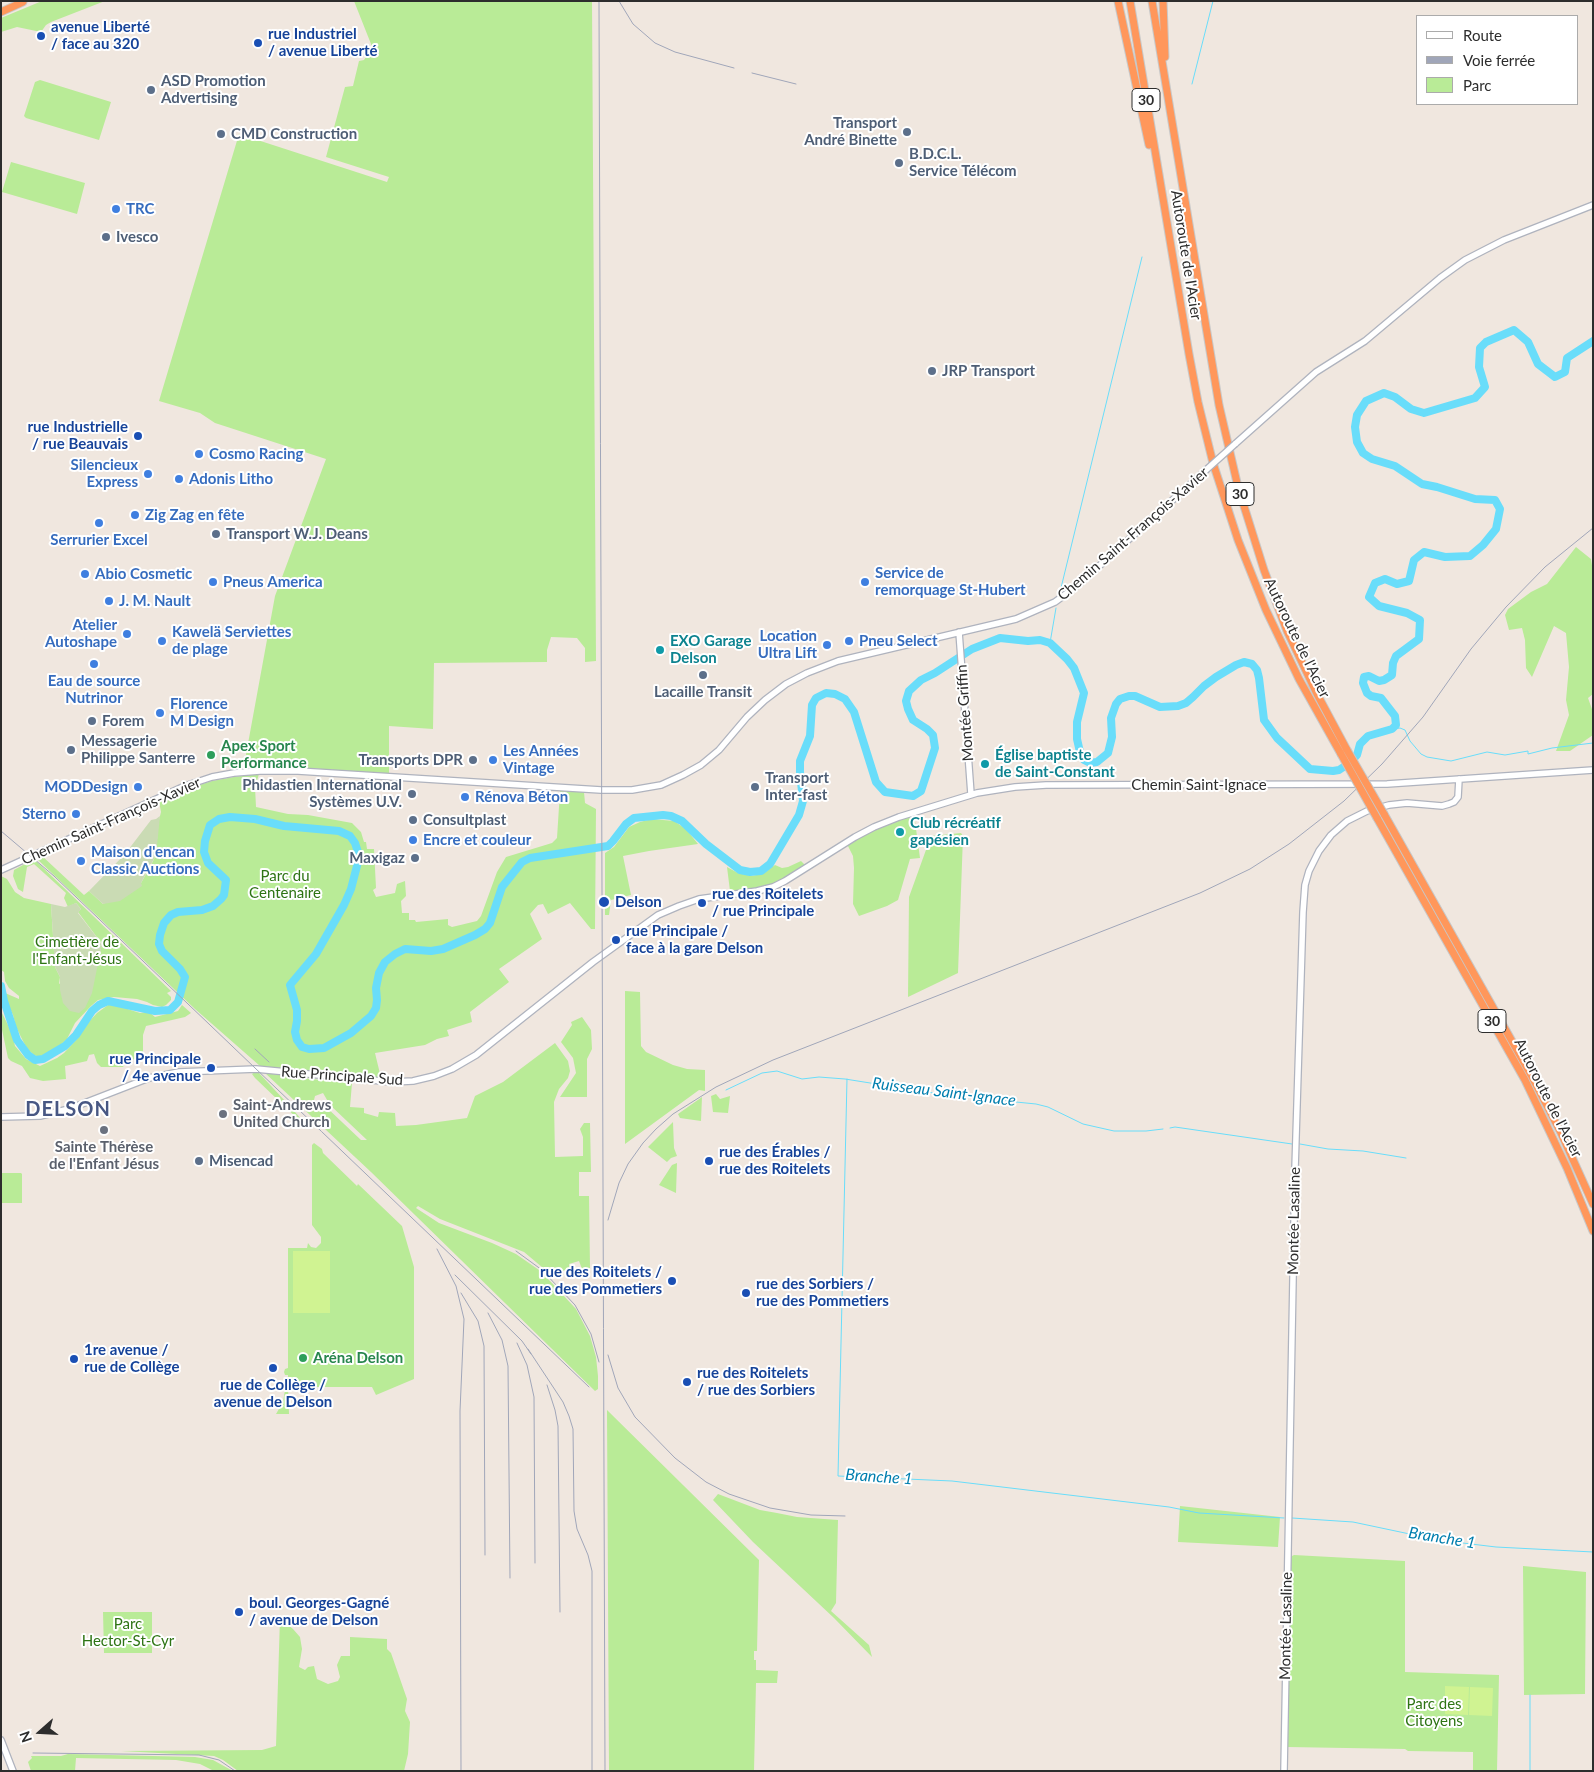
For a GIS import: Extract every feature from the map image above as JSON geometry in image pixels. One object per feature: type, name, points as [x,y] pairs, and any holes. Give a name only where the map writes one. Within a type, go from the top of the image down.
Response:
[{"type":"highway","points":[[1,7],[23,1]]},
{"type":"highway","points":[[1,12],[23,1]]},
{"type":"highway","points":[[1118,1],[1162,199]]},
{"type":"highway","name":"Autoroute de l'Acier","points":[[1130,1],[1162,199],[1196,390],[1208,445],[1244,556],[1271,621],[1299,679],[1344,752],[1531,1075],[1561,1133],[1593,1204]]},
{"type":"highway","name":"Autoroute de l'Acier","points":[[1152,1],[1219,405],[1238,487],[1258,554],[1285,624],[1344,752]]},
{"type":"highway","points":[[1163,1],[1165,80]]},
{"type":"highway","name":"Autoroute de l'Acier","points":[[1381,816],[1525,1080],[1567,1168],[1593,1231]]},
{"type":"street","name":"Chemin Saint-François-Xavier","points":[[1,870],[179,789],[204,780],[234,773],[260,770],[298,771],[602,790],[632,790],[655,786],[683,776],[701,765],[718,750],[765,700],[803,674],[838,661],[1025,616],[1062,598],[1313,375],[1365,341],[1465,260],[1504,240],[1593,205]]},
{"type":"street","name":"Montée Griffin","points":[[958,632],[961,649],[971,794]]},
{"type":"street","name":"Chemin Saint-Ignace","points":[[781,883],[874,827],[971,794],[1008,788],[1040,786],[1348,785],[1593,770]]},
{"type":"street","name":"Montée Lasaline","points":[[1284,1771],[1295,1178],[1305,886],[1311,866],[1319,851],[1331,835],[1347,821],[1367,811],[1388,805],[1408,803],[1442,806],[1449,804],[1458,797],[1459,779]]},
{"type":"street","name":"Rue Principale Sud","points":[[1,1117],[40,1116],[69,1109],[150,1078],[176,1073],[256,1069],[392,1082],[434,1076],[452,1069],[476,1055],[593,962],[658,915],[697,900],[761,890],[781,883]]},
{"type":"street","points":[[1,1740],[12,1771]]},
{"type":"green space","points":[[42,1],[105,1],[51,22],[41,32],[17,27],[1,32],[1,18]]},
{"type":"green space","points":[[354,1],[592,1],[596,661],[585,662],[585,648],[577,638],[551,637],[547,650],[547,662],[434,663],[433,729],[389,726],[389,774],[294,767],[245,767],[275,596],[326,459],[215,423],[200,413],[159,401],[239,134],[387,182],[389,177],[326,157],[345,87],[353,86],[359,61],[364,60],[371,49],[371,44]]},
{"type":"green space","points":[[40,80],[111,102],[99,140],[24,116],[35,82]]},
{"type":"green space","points":[[11,162],[85,183],[77,214],[2,192]]},
{"type":"green space","points":[[1576,547],[1591,559],[1593,572],[1593,694],[1588,698],[1593,712],[1593,735],[1570,751],[1556,751],[1569,715],[1566,700],[1569,667],[1566,633],[1554,626],[1532,677],[1526,668],[1525,640],[1522,628],[1509,630],[1505,615],[1508,609],[1531,592],[1547,584]]},
{"type":"green space","name":"Parc du Centenaire","points":[[259,774],[255,787],[256,807],[288,814],[308,815],[352,823],[361,832],[367,849],[374,849],[376,888],[373,890],[376,897],[395,893],[397,884],[405,881],[406,896],[401,901],[402,913],[409,913],[409,920],[415,920],[416,922],[448,919],[448,925],[452,927],[477,921],[481,916],[497,872],[506,857],[552,843],[557,838],[560,791],[584,792],[585,803],[596,809],[595,929],[591,929],[570,903],[548,914],[543,904],[538,905],[530,914],[542,939],[499,969],[509,982],[470,1012],[472,1022],[447,1030],[449,1036],[425,1045],[375,1053],[381,1078],[260,1066],[195,1009],[36,858],[41,855],[84,895],[89,891],[103,904],[141,883],[150,867],[156,855],[158,824],[161,812],[159,801],[212,781]]},
{"type":"green space","points":[[914,814],[920,858],[910,859],[898,900],[859,916],[853,904],[853,856],[847,844],[875,829]]},
{"type":"green space","points":[[160,816],[156,855],[141,883],[142,886],[120,901],[103,904],[89,891],[125,854],[151,820]]},
{"type":"green space","points":[[652,819],[674,821],[686,829],[698,844],[623,856],[631,895],[611,900],[609,915],[605,915],[605,853],[614,847],[629,827]]},
{"type":"green space","points":[[961,833],[963,836],[958,973],[908,997],[909,897],[931,836]]},
{"type":"green space","points":[[34,859],[171,991],[167,993],[171,1000],[162,1007],[137,999],[114,997],[98,1000],[75,1023],[67,1039],[57,1048],[39,1057],[27,1049],[5,998],[5,993],[19,999],[19,996],[9,988],[5,981],[4,972],[1,970],[1,876],[7,879],[15,892],[24,898],[51,904],[55,967],[60,977],[59,984],[99,956],[102,944],[78,912],[81,909],[76,903],[68,907],[64,898],[66,893],[34,864],[27,867],[23,892],[18,889],[13,876],[14,870]]},
{"type":"green space","points":[[801,861],[805,865],[777,882],[760,888],[730,891],[727,867],[738,873],[752,876],[764,873],[775,865],[782,868]]},
{"type":"green space","name":"Cimetière de l'Enfant-Jésus","points":[[76,903],[81,909],[78,913],[102,944],[92,993],[85,1008],[79,1013],[70,1011],[63,1003],[60,977],[55,967],[51,904],[65,907]]},
{"type":"green space","points":[[625,991],[640,992],[641,1046],[646,1052],[673,1065],[687,1069],[705,1070],[705,1091],[699,1090],[625,1144]]},
{"type":"green space","points":[[108,1005],[115,1005],[140,1013],[149,1012],[155,1017],[178,1011],[182,1005],[191,1013],[185,1017],[146,1026],[143,1035],[143,1056],[126,1062],[123,1067],[101,1067],[97,1063],[94,1054],[89,1055],[87,1061],[65,1066],[66,1079],[43,1081],[30,1078],[22,1066],[8,1058],[1,1025],[1,1011],[12,1033],[15,1046],[26,1059],[40,1066],[64,1053],[78,1038],[84,1027],[97,1013]]},
{"type":"green space","points":[[582,1017],[591,1030],[592,1049],[587,1059],[587,1097],[560,1097],[576,1073],[573,1058],[561,1042],[572,1025],[571,1022]]},
{"type":"green space","points":[[555,1043],[568,1061],[570,1071],[568,1078],[559,1089],[554,1102],[555,1157],[583,1156],[583,1137],[580,1129],[584,1123],[590,1123],[591,1172],[579,1172],[579,1196],[589,1196],[590,1268],[582,1269],[579,1261],[569,1264],[570,1268],[555,1278],[524,1252],[440,1219],[418,1206],[416,1208],[439,1223],[516,1254],[539,1270],[551,1282],[576,1309],[590,1336],[596,1357],[598,1376],[598,1389],[595,1391],[371,1172],[265,1073],[352,1083],[350,1107],[364,1108],[364,1113],[378,1117],[379,1112],[395,1113],[396,1126],[467,1118],[475,1096],[503,1082]],"holes":[[[323,1093],[330,1105],[367,1140],[361,1140],[324,1105],[314,1100],[315,1096]]]},
{"type":"green space","points":[[255,1072],[259,1073],[287,1103],[303,1121],[302,1123],[255,1078],[252,1074]]},
{"type":"green space","points":[[716,1094],[720,1099],[730,1096],[728,1113],[713,1112],[711,1096]]},
{"type":"green space","points":[[702,1097],[701,1121],[680,1118],[678,1114]]},
{"type":"green space","points":[[673,1122],[674,1148],[677,1156],[667,1162],[648,1147]]},
{"type":"green space","points":[[314,1143],[357,1186],[358,1184],[402,1226],[414,1267],[414,1379],[376,1395],[372,1387],[288,1387],[289,1414],[276,1414],[283,1402],[286,1384],[288,1384],[288,1375],[285,1375],[284,1372],[288,1368],[288,1248],[307,1248],[308,1243],[311,1247],[316,1248],[321,1243],[321,1237],[312,1225],[312,1145]]},
{"type":"green space","points":[[677,1163],[676,1193],[659,1185],[672,1165]]},
{"type":"green space","points":[[1,1173],[22,1174],[22,1203],[1,1203]]},
{"type":"green space","points":[[293,1251],[330,1251],[330,1313],[293,1313]]},
{"type":"green space","points":[[607,1410],[759,1560],[757,1651],[754,1651],[754,1660],[756,1660],[756,1670],[778,1671],[777,1683],[756,1683],[754,1771],[609,1771]]},
{"type":"green space","points":[[718,1494],[760,1510],[797,1517],[838,1520],[836,1603],[831,1611],[869,1645],[872,1657],[834,1618],[753,1542],[713,1500]]},
{"type":"green space","points":[[1180,1506],[1280,1517],[1278,1547],[1178,1542]]},
{"type":"green space","name":"Parc des Citoyens","points":[[1294,1555],[1405,1561],[1405,1672],[1499,1675],[1497,1771],[1473,1771],[1473,1752],[1288,1747],[1290,1557]]},
{"type":"green space","points":[[1523,1566],[1586,1572],[1585,1694],[1524,1695]]},
{"type":"green space","name":"Parc Hector-St-Cyr","points":[[103,1612],[152,1612],[152,1653],[104,1653]]},
{"type":"green space","points":[[280,1618],[300,1637],[302,1649],[299,1667],[305,1670],[308,1667],[314,1666],[317,1679],[328,1684],[338,1681],[340,1677],[337,1665],[341,1656],[350,1656],[350,1637],[387,1639],[387,1649],[391,1653],[407,1699],[405,1711],[410,1722],[408,1754],[404,1771],[238,1771],[214,1756],[121,1751],[262,1750],[276,1746]]},
{"type":"green space","points":[[1445,1686],[1469,1687],[1468,1715],[1445,1714]]},
{"type":"green space","points":[[1470,1687],[1493,1688],[1492,1716],[1469,1715]]},
{"type":"green space","points":[[68,1754],[195,1757],[213,1760],[233,1771],[214,1771],[200,1764],[176,1760],[76,1758],[75,1771],[31,1771],[28,1762],[32,1758],[31,1756],[61,1756]]},
{"type":"waterway","points":[[1192,84],[1213,1]]},
{"type":"waterway","points":[[1059,596],[1142,257]]},
{"type":"waterway","points":[[1,986],[17,1040],[28,1055],[35,1060],[43,1059],[65,1046],[76,1035],[92,1011],[108,1001],[155,1011],[170,1010],[178,1002],[185,977],[180,969],[162,951],[159,944],[164,923],[171,915],[178,912],[202,910],[213,906],[224,895],[226,880],[208,863],[204,852],[210,825],[219,819],[230,817],[255,819],[284,826],[339,831],[350,836],[358,852],[358,862],[351,889],[316,954],[290,985],[297,1010],[295,1032],[297,1040],[302,1047],[309,1049],[324,1048],[351,1033],[371,1016],[376,1008],[376,988],[379,973],[385,962],[405,949],[431,951],[443,949],[485,929],[490,923],[502,887],[522,862],[530,858],[608,846],[626,824],[634,818],[663,815],[682,821],[706,844],[740,870],[750,872],[761,871],[770,864],[799,815],[803,801],[800,761],[810,736],[812,705],[816,698],[826,693],[835,694],[845,699],[854,712],[876,782],[885,792],[913,796],[921,791],[935,748],[933,735],[913,720],[906,701],[909,691],[921,680],[972,649],[1000,638],[1028,641],[1040,640],[1050,643],[1074,668],[1084,693],[1077,722],[1077,739],[1084,760],[1090,763],[1097,762],[1108,753],[1112,737],[1111,718],[1120,699],[1135,696],[1160,707],[1178,706],[1186,703],[1216,677],[1244,662],[1252,664],[1257,670],[1264,720],[1277,738],[1310,769],[1339,770],[1351,762],[1357,755],[1360,744],[1368,736],[1392,729],[1396,725],[1395,716],[1381,698],[1367,693],[1363,683],[1364,677],[1369,676],[1379,681],[1392,675],[1396,656],[1419,639],[1420,620],[1407,613],[1379,606],[1369,597],[1375,583],[1385,579],[1397,584],[1409,581],[1414,560],[1424,552],[1445,557],[1470,556],[1483,545],[1496,529],[1500,509],[1495,500],[1475,499],[1422,484],[1395,466],[1372,459],[1363,453],[1357,442],[1355,427],[1357,415],[1366,401],[1384,393],[1395,397],[1411,409],[1424,413],[1475,398],[1485,387],[1479,367],[1480,348],[1486,342],[1514,330],[1528,342],[1538,364],[1555,377],[1565,372],[1567,358],[1593,341]]},
{"type":"waterway","points":[[1050,643],[1056,608]]},
{"type":"waterway","points":[[1392,729],[1400,728],[1405,730],[1410,741],[1421,754],[1427,757],[1451,761],[1487,752],[1505,755],[1528,751],[1528,754],[1552,748],[1593,743]]},
{"type":"waterway","name":"Ruisseau Saint-Ignace","points":[[726,1090],[762,1073],[777,1071],[802,1079],[819,1077],[845,1079],[946,1095],[1036,1104],[1048,1107],[1083,1124],[1114,1131],[1163,1129]]},
{"type":"waterway","name":"Branche 1","points":[[847,1079],[838,1476],[952,1481],[1169,1507],[1199,1513],[1284,1518]]},
{"type":"waterway","name":"Ruisseau Saint-Ignace","points":[[1170,1128],[1175,1127],[1292,1144]]},
{"type":"waterway","name":"Ruisseau Saint-Ignace","points":[[1300,1144],[1406,1158]]},
{"type":"waterway","name":"Branche 1","points":[[1292,1518],[1353,1522],[1438,1540],[1496,1547],[1593,1552]]},
{"type":"waterway","points":[[1530,1695],[1530,1771]]},
{"type":"railway","points":[[599,1],[605,1771]]},
{"type":"railway","points":[[619,1],[633,24],[655,43],[675,52],[734,68]]},
{"type":"railway","points":[[752,73],[796,84]]},
{"type":"railway","points":[[608,1220],[619,1183],[628,1164],[643,1143],[673,1114],[716,1087],[773,1060],[1200,893],[1250,869],[1289,844],[1344,801],[1382,764],[1423,717],[1471,649],[1506,607],[1545,567],[1593,528]]},
{"type":"railway","points":[[1,831],[54,876],[589,1387]]},
{"type":"railway","points":[[255,1049],[269,1062]]},
{"type":"railway","points":[[437,1249],[456,1286],[464,1319],[460,1411],[461,1771]]},
{"type":"railway","points":[[516,1251],[542,1270],[575,1305],[591,1334],[599,1362]]},
{"type":"railway","points":[[455,1275],[522,1341],[531,1354]]},
{"type":"railway","points":[[461,1293],[478,1321],[484,1346],[485,1555]]},
{"type":"railway","points":[[488,1313],[502,1340],[508,1366],[510,1578]]},
{"type":"railway","points":[[517,1343],[527,1365],[534,1397],[535,1563]]},
{"type":"railway","points":[[528,1349],[563,1402],[573,1429],[574,1511],[577,1529],[588,1555],[592,1571],[592,1771]]},
{"type":"railway","points":[[608,1355],[618,1388],[635,1417],[675,1458],[706,1482],[729,1494],[770,1508],[811,1515],[845,1516]]},
{"type":"railway","points":[[547,1385],[558,1426],[560,1612]]},
{"type":"railway","points":[[33,1753],[199,1755],[219,1760],[235,1771]]},
{"type":"place","name":"avenue Liberté / face au 320","points":[[41,36]]},
{"type":"place","name":"rue Industriel / avenue Liberté","points":[[258,43]]},
{"type":"place","name":"ASD Promotion Advertising","points":[[151,90]]},
{"type":"place","name":"Transport André Binette","points":[[907,132]]},
{"type":"place","name":"CMD Construction","points":[[221,134]]},
{"type":"place","name":"B.D.C.L. Service Télécom","points":[[899,163]]},
{"type":"place","name":"TRC","points":[[116,209]]},
{"type":"place","name":"Ivesco","points":[[106,237]]},
{"type":"place","name":"JRP Transport","points":[[932,371]]},
{"type":"place","name":"rue Industrielle / rue Beauvais","points":[[138,436]]},
{"type":"place","name":"Cosmo Racing","points":[[199,454]]},
{"type":"place","name":"Silencieux Express","points":[[148,474]]},
{"type":"place","name":"Adonis Litho","points":[[179,479]]},
{"type":"place","name":"Zig Zag en fête","points":[[135,515]]},
{"type":"place","name":"Serrurier Excel","points":[[99,523]]},
{"type":"place","name":"Transport W.J. Deans","points":[[216,534]]},
{"type":"place","name":"Abio Cosmetic","points":[[85,574]]},
{"type":"place","name":"Pneus America","points":[[213,582]]},
{"type":"place","name":"Service de remorquage St-Hubert","points":[[865,582]]},
{"type":"place","name":"J. M. Nault","points":[[109,601]]},
{"type":"place","name":"Atelier Autoshape","points":[[127,634]]},
{"type":"place","name":"Kawelä Serviettes de plage","points":[[162,641]]},
{"type":"place","name":"Pneu Select","points":[[849,641]]},
{"type":"place","name":"Location Ultra Lift","points":[[827,645]]},
{"type":"place","name":"EXO Garage Delson","points":[[660,650]]},
{"type":"place","name":"Eau de source Nutrinor","points":[[94,664]]},
{"type":"place","name":"Lacaille Transit","points":[[703,675]]},
{"type":"place","name":"Florence M Design","points":[[160,713]]},
{"type":"place","name":"Forem","points":[[92,721]]},
{"type":"place","name":"Messagerie Philippe Santerre","points":[[71,750]]},
{"type":"place","name":"Apex Sport Performance","points":[[211,755]]},
{"type":"place","name":"Transports DPR","points":[[473,760]]},
{"type":"place","name":"Les Années Vintage","points":[[493,760]]},
{"type":"place","name":"Église baptiste de Saint-Constant","points":[[985,764]]},
{"type":"place","name":"MODDesign","points":[[138,787]]},
{"type":"place","name":"Transport Inter-fast","points":[[755,787]]},
{"type":"place","name":"Phidastien International Systèmes U.V.","points":[[412,794]]},
{"type":"place","name":"Rénova Béton","points":[[465,797]]},
{"type":"place","name":"Sterno","points":[[76,814]]},
{"type":"place","name":"Consultplast","points":[[413,820]]},
{"type":"place","name":"Club récréatif gapésien","points":[[900,832]]},
{"type":"place","name":"Encre et couleur","points":[[413,840]]},
{"type":"place","name":"Maxigaz","points":[[415,858]]},
{"type":"place","name":"Maison d'encan Classic Auctions","points":[[81,861]]},
{"type":"place","name":"Delson","points":[[604,902]]},
{"type":"place","name":"rue des Roitelets / rue Principale","points":[[702,903]]},
{"type":"place","name":"rue Principale / face à la gare Delson","points":[[616,940]]},
{"type":"place","name":"rue Principale / 4e avenue","points":[[211,1068]]},
{"type":"place","name":"Saint-Andrews United Church","points":[[223,1114]]},
{"type":"place","name":"Sainte Thérèse de l'Enfant Jésus","points":[[104,1130]]},
{"type":"place","name":"Misencad","points":[[199,1161]]},
{"type":"place","name":"rue des Érables / rue des Roitelets","points":[[709,1161]]},
{"type":"place","name":"rue des Roitelets / rue des Pommetiers","points":[[672,1281]]},
{"type":"place","name":"rue des Sorbiers / rue des Pommetiers","points":[[746,1293]]},
{"type":"place","name":"Aréna Delson","points":[[303,1358]]},
{"type":"place","name":"1re avenue / rue de Collège","points":[[74,1359]]},
{"type":"place","name":"rue de Collège / avenue de Delson","points":[[273,1368]]},
{"type":"place","name":"rue des Roitelets / rue des Sorbiers","points":[[687,1382]]},
{"type":"place","name":"boul. Georges-Gagné / avenue de Delson","points":[[239,1612]]},
{"type":"district","name":"DELSON","points":[[68,1110]]}]
